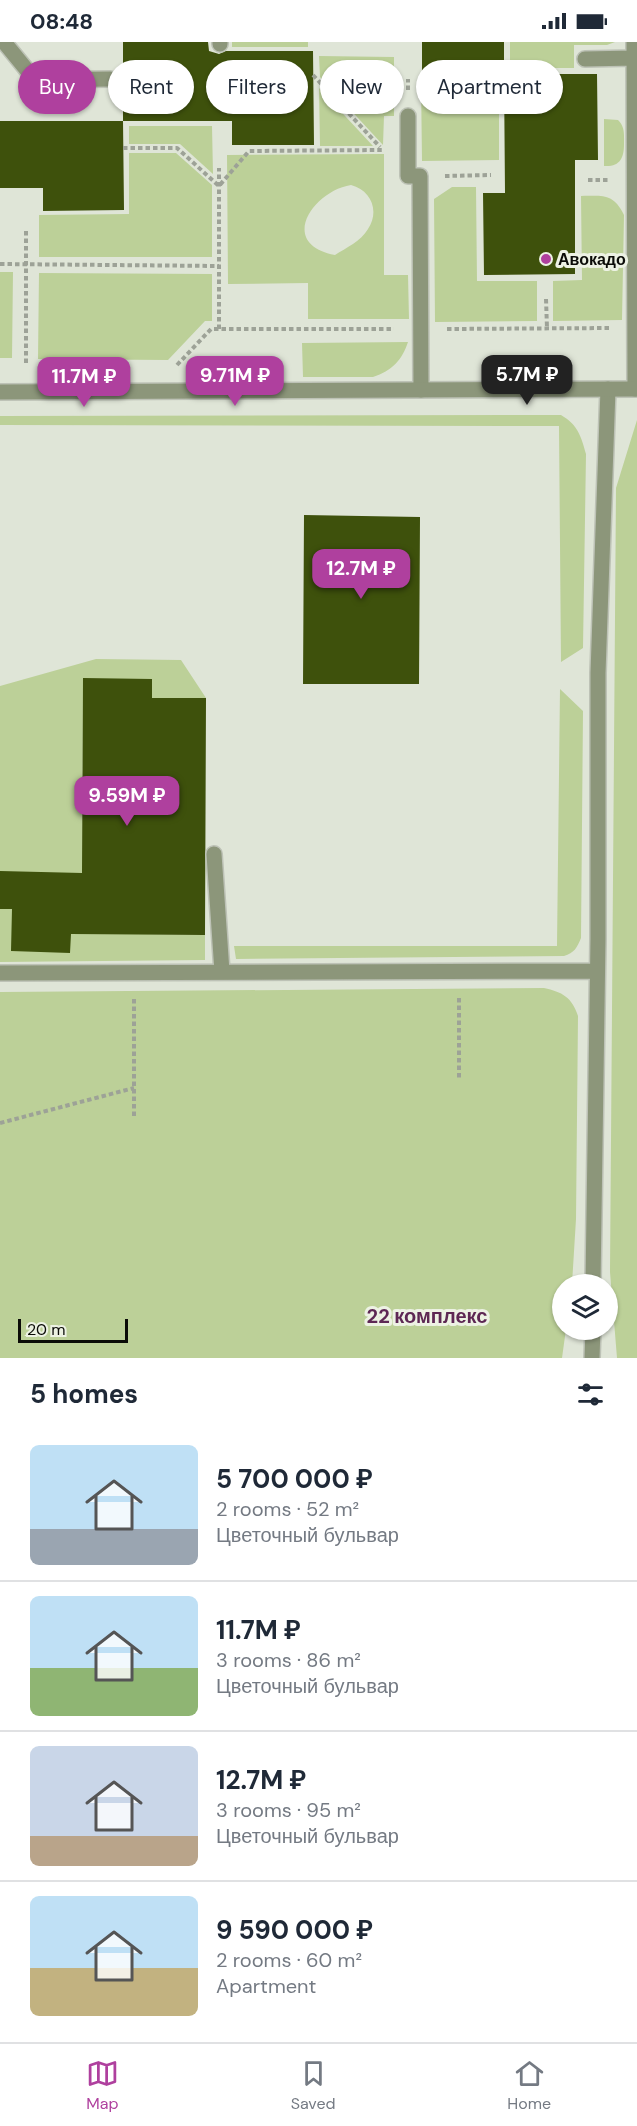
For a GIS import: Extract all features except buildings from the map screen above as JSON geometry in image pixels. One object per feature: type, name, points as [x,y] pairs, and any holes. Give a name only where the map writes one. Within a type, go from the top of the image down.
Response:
[{"type":"street","points":[[4,42],[35,80],[108,79]]},
{"type":"street","points":[[0,392],[636,389],[633,42]]},
{"type":"street","points":[[585,59],[634,58]]},
{"type":"street","points":[[408,116],[408,176],[420,176],[421,390]]},
{"type":"street","points":[[593,1274],[598,674],[608,389]]},
{"type":"street","points":[[214,854],[222,972]]},
{"type":"street","points":[[0,973],[597,970]]},
{"type":"street","points":[[592,1340],[592,1358]]},
{"type":"path","points":[[313,75],[384,150]]},
{"type":"path","points":[[123,148],[177,148],[219,186]]},
{"type":"path","points":[[219,186],[249,151],[408,150]]},
{"type":"path","points":[[219,168],[219,329]]},
{"type":"path","points":[[469,176],[491,176]]},
{"type":"path","points":[[26,231],[26,365]]},
{"type":"path","points":[[0,264],[219,266]]},
{"type":"path","points":[[546,299],[547,328]]},
{"type":"path","points":[[176,366],[211,329],[634,328]]},
{"type":"path","points":[[17,365],[38,365]]},
{"type":"path","points":[[459,971],[459,1078]]},
{"type":"path","points":[[134,972],[134,1118]]},
{"type":"path","points":[[0,1123],[134,1088]]},
{"type":"green space","points":[[232,42],[308,42],[308,47],[232,47]]},
{"type":"green space","points":[[510,42],[615,42],[607,45],[574,45],[574,68],[563,68],[563,60],[510,60]]},
{"type":"green space","points":[[319,56],[394,57],[394,60],[320,60],[320,77]]},
{"type":"green space","points":[[319,88],[320,114],[343,114],[373,146],[320,146]]},
{"type":"green space","points":[[354,114],[394,114],[394,116],[384,116],[383,145]]},
{"type":"green space","points":[[421,114],[499,114],[499,160],[422,161]]},
{"type":"green space","points":[[604,119],[618,120],[624,131],[622,157],[620,161],[609,166],[604,166]]},
{"type":"green space","points":[[129,126],[212,126],[213,174],[180,144],[129,144]]},
{"type":"green space","points":[[129,153],[176,153],[212,185],[212,257],[39,257],[39,215],[129,214]]},
{"type":"green space","points":[[384,154],[384,275],[408,275],[409,319],[308,319],[308,283],[228,284],[227,155]],"holes":[[[351,185],[364,191],[372,202],[372,222],[368,229],[357,241],[335,255],[317,249],[308,240],[305,230],[307,218],[314,207],[337,189]]]},
{"type":"green space","points":[[452,187],[476,187],[477,281],[537,281],[537,321],[435,322],[434,199]]},
{"type":"green space","points":[[581,196],[607,197],[616,203],[624,215],[622,320],[553,321],[553,281],[582,280]]},
{"type":"green space","points":[[0,272],[13,272],[12,358],[0,358]]},
{"type":"green space","points":[[39,273],[212,274],[212,321],[205,321],[168,360],[38,359]]},
{"type":"green space","points":[[408,342],[403,354],[395,364],[386,372],[373,377],[303,377],[302,343]]},
{"type":"green space","points":[[561,415],[578,431],[586,454],[583,648],[561,662],[559,426],[0,425],[0,416]]},
{"type":"green space","points":[[637,420],[637,1358],[617,1358],[618,1274],[610,1274],[610,1272],[616,488]]},
{"type":"green space","points":[[96,659],[181,660],[206,698],[152,698],[151,679],[83,679],[82,933],[205,935],[205,960],[0,962],[0,686]]},
{"type":"green space","points":[[560,689],[583,711],[581,938],[573,952],[564,956],[236,959],[234,946],[557,946]]},
{"type":"green space","points":[[544,988],[566,996],[573,1004],[578,1016],[576,1219],[573,1274],[552,1274],[552,1340],[564,1340],[562,1358],[0,1358],[0,992]]},
{"type":"place","name":"Авокадо","points":[[546,259]]},
{"type":"district","name":"22 комплекс","points":[[427,1316]]}]
